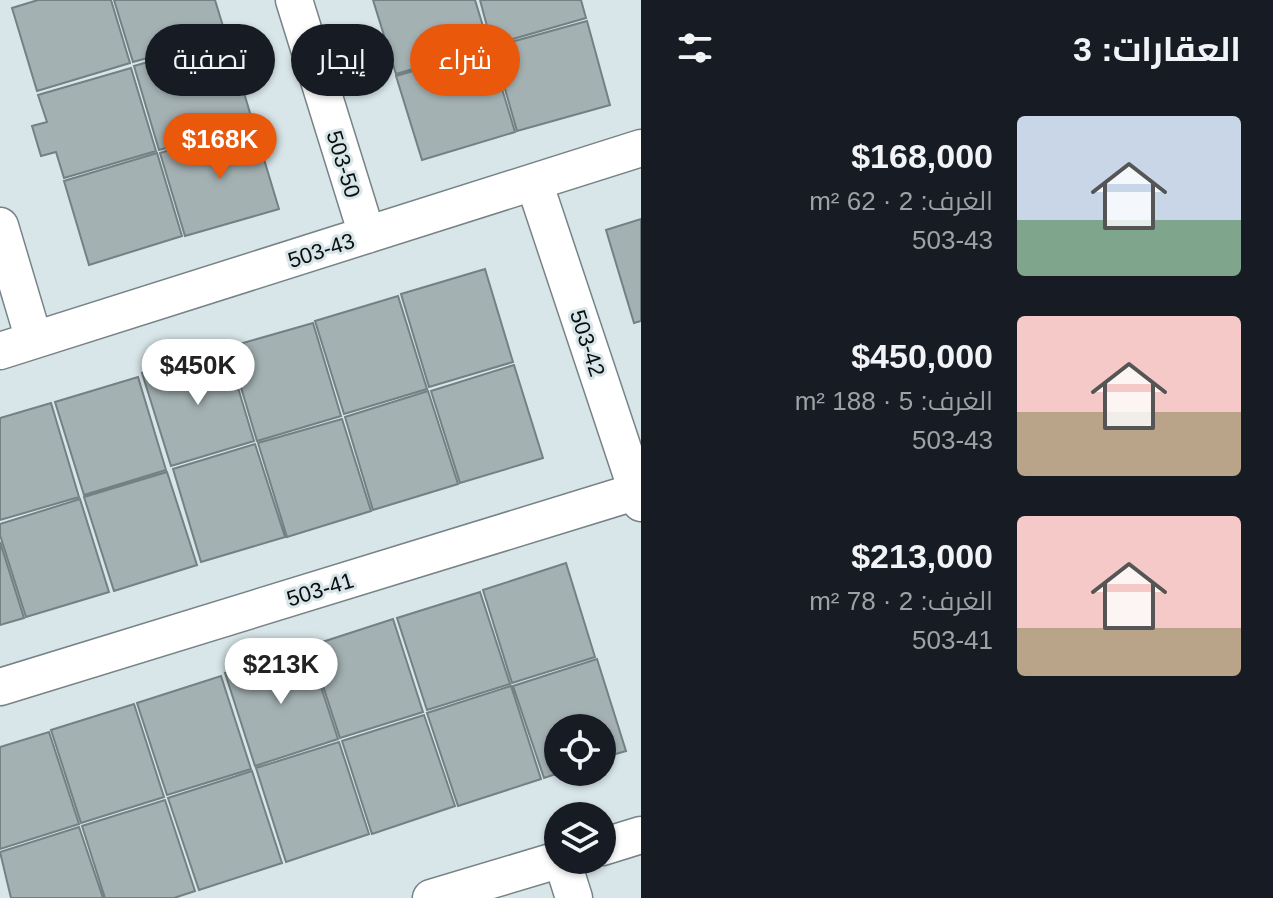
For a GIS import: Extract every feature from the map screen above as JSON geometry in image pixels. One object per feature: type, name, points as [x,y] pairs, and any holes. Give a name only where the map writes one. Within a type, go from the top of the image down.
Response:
[{"type":"street","name":"503-50","points":[[294,0],[367,235]]},
{"type":"street","name":"503-43","points":[[0,351],[641,148]]},
{"type":"street","name":"503-42","points":[[534,182],[640,495]]},
{"type":"street","points":[[0,226],[34,340]]},
{"type":"street","name":"503-41","points":[[0,687],[640,495]]},
{"type":"street","points":[[616,843],[641,835]]},
{"type":"street","points":[[431,898],[544,865]]},
{"type":"street","points":[[565,874],[574,898]]},
{"type":"building","points":[[38,0],[111,0],[130,63],[37,91],[12,8]]},
{"type":"building","points":[[114,0],[215,0],[222,24],[145,24],[145,59],[133,62]]},
{"type":"building","points":[[373,0],[475,0],[482,24],[410,24],[410,70],[396,74],[394,24],[380,24]]},
{"type":"building","points":[[480,0],[581,0],[586,18],[520,37],[520,24],[486,24]]},
{"type":"building","points":[[587,21],[610,105],[517,131],[507,96],[520,96],[520,40]]},
{"type":"building","points":[[145,63],[145,96],[245,96],[253,123],[159,150],[134,66]]},
{"type":"building","points":[[131,68],[156,151],[64,178],[56,152],[41,156],[32,126],[47,122],[38,95]]},
{"type":"building","points":[[410,72],[410,96],[504,96],[515,132],[422,160],[396,76]]},
{"type":"building","points":[[254,126],[279,209],[185,236],[160,153]]},
{"type":"building","points":[[157,153],[182,236],[89,265],[64,181]]},
{"type":"building","points":[[641,219],[641,321],[634,323],[606,230]]},
{"type":"building","points":[[485,269],[513,362],[429,387],[401,294]]},
{"type":"building","points":[[398,296],[427,389],[344,414],[315,321]]},
{"type":"building","points":[[313,323],[341,416],[257,441],[229,347]]},
{"type":"building","points":[[226,348],[254,441],[171,466],[142,373]]},
{"type":"building","points":[[514,365],[543,458],[460,483],[431,391]]},
{"type":"building","points":[[138,377],[166,470],[84,495],[55,402]]},
{"type":"building","points":[[428,391],[458,484],[373,510],[345,417]]},
{"type":"building","points":[[51,403],[79,497],[0,520],[0,418]]},
{"type":"building","points":[[342,419],[371,511],[287,537],[258,443]]},
{"type":"building","points":[[255,444],[285,537],[201,562],[173,469]]},
{"type":"building","points":[[167,472],[197,565],[114,591],[84,497]]},
{"type":"building","points":[[80,499],[109,592],[26,617],[0,535],[0,524]]},
{"type":"building","points":[[0,542],[24,618],[0,625]]},
{"type":"building","points":[[566,563],[595,657],[512,683],[483,590]]},
{"type":"building","points":[[480,592],[510,684],[427,710],[397,618]]},
{"type":"building","points":[[393,619],[423,712],[340,738],[310,646]]},
{"type":"building","points":[[308,647],[338,739],[255,766],[225,673]]},
{"type":"building","points":[[597,659],[614,714],[544,714],[544,778],[513,686]]},
{"type":"building","points":[[221,676],[251,769],[167,795],[137,703]]},
{"type":"building","points":[[511,686],[541,779],[458,806],[427,713]]},
{"type":"building","points":[[134,704],[164,797],[81,823],[51,730]]},
{"type":"building","points":[[424,715],[455,806],[372,834],[342,741]]},
{"type":"building","points":[[616,719],[626,751],[616,754]]},
{"type":"building","points":[[49,732],[79,824],[0,849],[0,747]]},
{"type":"building","points":[[339,742],[369,834],[286,862],[256,768]]},
{"type":"building","points":[[252,771],[282,863],[199,890],[168,798]]},
{"type":"building","points":[[165,800],[195,891],[174,898],[105,898],[82,826]]},
{"type":"building","points":[[79,827],[103,898],[11,898],[0,852]]}]
